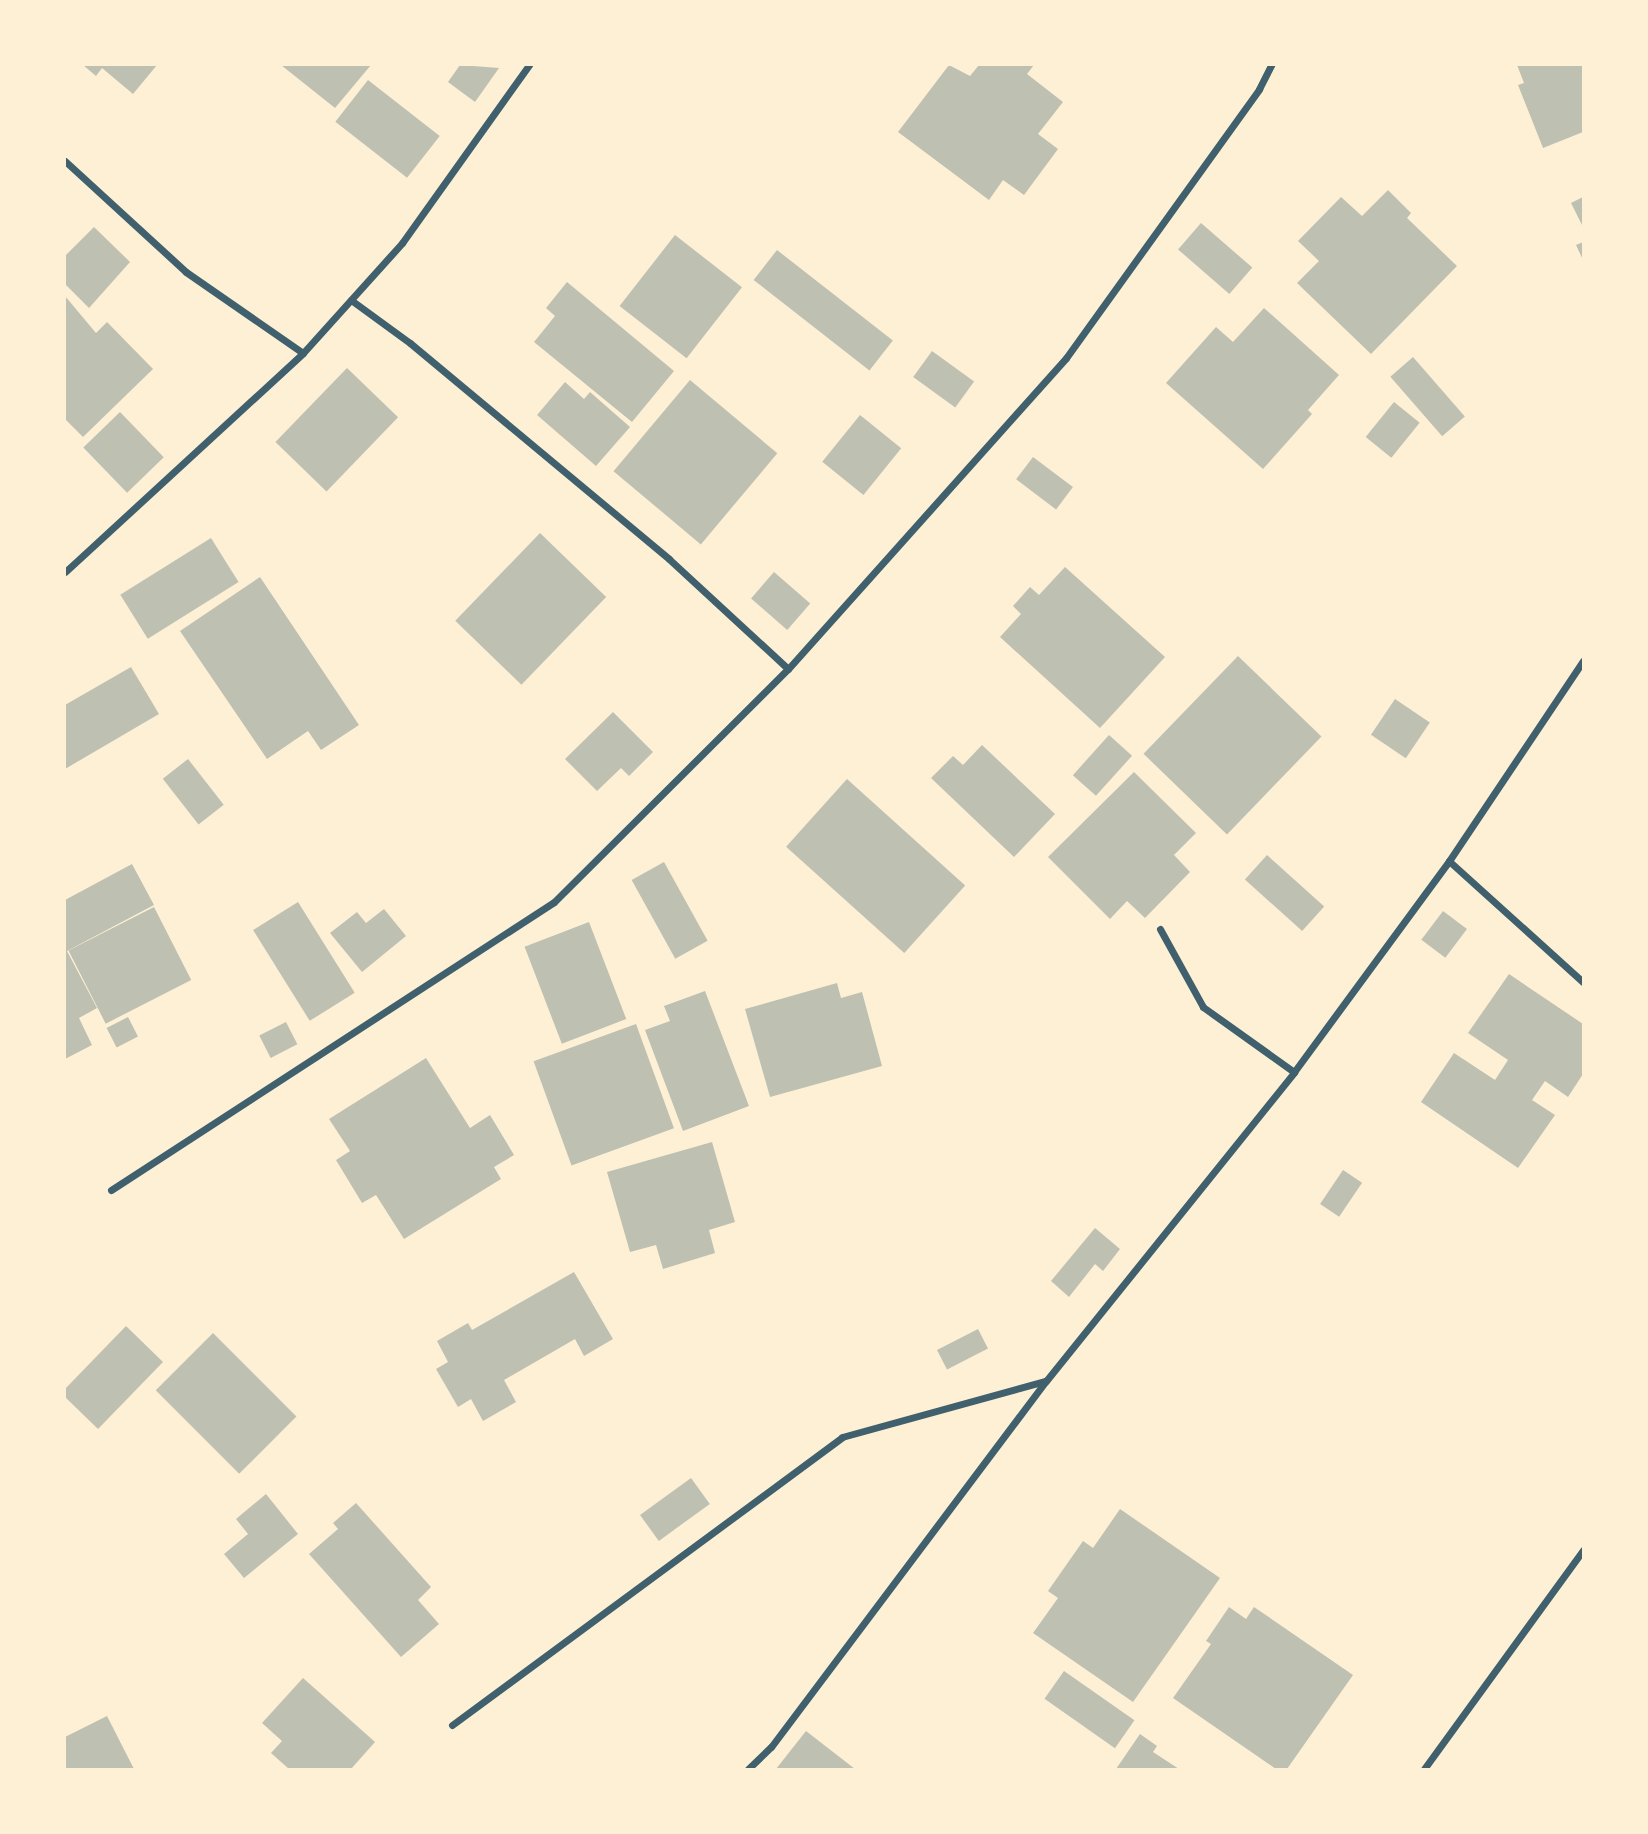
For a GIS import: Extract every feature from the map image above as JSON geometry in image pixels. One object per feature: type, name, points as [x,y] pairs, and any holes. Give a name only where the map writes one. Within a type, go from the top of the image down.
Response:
[{"type":"street","points":[[65,572],[303,353],[401,243],[529,65]]},
{"type":"street","points":[[111,1190],[554,902],[788,669],[1066,358],[1259,89],[1271,65]]},
{"type":"street","points":[[65,161],[186,272],[303,353]]},
{"type":"street","points":[[351,300],[410,343],[669,559],[788,669]]},
{"type":"street","points":[[748,1769],[771,1747],[1046,1381],[1294,1072],[1449,861],[1583,661]]},
{"type":"street","points":[[1449,861],[1583,982]]},
{"type":"street","points":[[1160,929],[1203,1007],[1294,1072]]},
{"type":"street","points":[[452,1725],[842,1437],[1046,1381]]},
{"type":"street","points":[[1423,1769],[1583,1549]]},
{"type":"building","points":[[83,65],[157,65],[133,94],[102,68],[96,76]]},
{"type":"building","points":[[281,65],[371,65],[335,108]]},
{"type":"building","points":[[460,65],[499,68],[475,102],[448,82]]},
{"type":"building","points":[[949,65],[970,76],[979,65],[1034,65],[1027,74],[1063,102],[1038,134],[1058,149],[1024,195],[1003,180],[989,200],[898,132]]},
{"type":"building","points":[[1517,65],[1583,65],[1583,132],[1543,148],[1518,85],[1524,83]]},
{"type":"building","points":[[368,80],[440,136],[407,178],[335,122]]},
{"type":"building","points":[[1388,190],[1411,213],[1407,218],[1457,266],[1371,354],[1297,283],[1319,261],[1298,241],[1341,197],[1362,216]]},
{"type":"building","points":[[1583,197],[1583,227],[1571,203]]},
{"type":"building","points":[[1201,223],[1252,268],[1229,294],[1178,249]]},
{"type":"building","points":[[94,227],[130,262],[89,308],[65,284],[65,256]]},
{"type":"building","points":[[675,235],[742,287],[687,358],[620,306]]},
{"type":"building","points":[[1583,242],[1583,260],[1576,245]]},
{"type":"building","points":[[777,250],[893,341],[869,370],[754,280]]},
{"type":"building","points":[[567,282],[674,371],[632,422],[534,342],[555,316],[546,308]]},
{"type":"building","points":[[65,296],[96,333],[107,322],[153,369],[83,437],[65,419]]},
{"type":"building","points":[[1264,308],[1339,375],[1308,410],[1312,414],[1263,469],[1166,383],[1216,327],[1233,342]]},
{"type":"building","points":[[932,351],[974,382],[955,407],[913,377]]},
{"type":"building","points":[[1413,357],[1465,417],[1442,436],[1390,377]]},
{"type":"building","points":[[347,368],[398,417],[327,491],[275,442]]},
{"type":"building","points":[[690,380],[777,453],[701,544],[614,471]]},
{"type":"building","points":[[565,382],[584,399],[590,392],[630,427],[596,466],[537,415]]},
{"type":"building","points":[[1394,402],[1420,423],[1391,458],[1366,437]]},
{"type":"building","points":[[120,412],[164,457],[127,493],[83,447]]},
{"type":"building","points":[[860,415],[901,448],[863,495],[822,462]]},
{"type":"building","points":[[1033,457],[1073,487],[1056,509],[1016,479]]},
{"type":"building","points":[[540,533],[606,597],[521,685],[455,621]]},
{"type":"building","points":[[211,538],[239,582],[148,639],[120,595]]},
{"type":"building","points":[[1065,567],[1165,657],[1100,728],[1000,637],[1021,614],[1013,606],[1030,587],[1039,595]]},
{"type":"building","points":[[774,572],[810,603],[787,630],[751,598]]},
{"type":"building","points":[[260,577],[359,725],[321,750],[308,731],[267,759],[180,631]]},
{"type":"building","points":[[1238,656],[1321,737],[1227,834],[1144,754]]},
{"type":"building","points":[[131,667],[159,714],[65,769],[65,705]]},
{"type":"building","points":[[1395,699],[1430,722],[1406,758],[1371,735]]},
{"type":"building","points":[[613,712],[653,752],[629,776],[621,768],[597,791],[565,759]]},
{"type":"building","points":[[1109,735],[1132,756],[1096,796],[1073,775]]},
{"type":"building","points":[[982,745],[1055,814],[1014,857],[931,778],[953,756],[963,765]]},
{"type":"building","points":[[188,759],[224,805],[198,824],[163,779]]},
{"type":"building","points":[[1134,772],[1196,833],[1174,855],[1190,872],[1145,918],[1127,901],[1110,919],[1048,857]]},
{"type":"building","points":[[847,779],[965,885],[904,953],[786,847]]},
{"type":"building","points":[[1267,855],[1324,907],[1302,931],[1245,880]]},
{"type":"building","points":[[664,862],[708,941],[675,959],[632,880]]},
{"type":"building","points":[[132,864],[154,905],[67,951],[97,1008],[79,1018],[92,1045],[65,1059],[65,900]]},
{"type":"building","points":[[298,902],[355,993],[310,1021],[253,930]]},
{"type":"building","points":[[154,907],[191,980],[106,1024],[68,951]]},
{"type":"building","points":[[384,909],[406,936],[362,972],[330,933],[357,912],[366,923]]},
{"type":"building","points":[[1443,911],[1467,929],[1445,958],[1421,940]]},
{"type":"building","points":[[589,922],[626,1019],[562,1044],[525,947]]},
{"type":"building","points":[[1509,974],[1583,1024],[1583,1074],[1568,1097],[1545,1081],[1532,1100],[1555,1115],[1518,1168],[1421,1102],[1454,1053],[1495,1080],[1508,1060],[1468,1033]]},
{"type":"building","points":[[837,983],[841,998],[862,992],[882,1066],[770,1097],[745,1009]]},
{"type":"building","points":[[705,991],[749,1106],[683,1131],[645,1030],[670,1021],[664,1006]]},
{"type":"building","points":[[128,1017],[138,1037],[117,1047],[107,1028]]},
{"type":"building","points":[[286,1022],[297,1044],[271,1058],[259,1036]]},
{"type":"building","points":[[636,1024],[674,1128],[572,1166],[534,1061]]},
{"type":"building","points":[[426,1058],[470,1128],[490,1115],[514,1155],[494,1167],[501,1179],[404,1239],[376,1195],[362,1203],[336,1160],[350,1151],[329,1119]]},
{"type":"building","points":[[712,1142],[735,1222],[709,1230],[715,1253],[663,1269],[656,1245],[630,1252],[607,1172]]},
{"type":"building","points":[[1343,1170],[1362,1183],[1339,1217],[1320,1204]]},
{"type":"building","points":[[1095,1228],[1120,1249],[1103,1271],[1095,1264],[1069,1297],[1051,1281]]},
{"type":"building","points":[[574,1272],[613,1339],[584,1356],[575,1339],[504,1380],[516,1402],[483,1421],[471,1399],[458,1407],[436,1369],[448,1362],[437,1341],[468,1323],[472,1330]]},
{"type":"building","points":[[126,1326],[163,1362],[98,1429],[65,1397],[65,1389]]},
{"type":"building","points":[[978,1329],[988,1349],[947,1369],[937,1350]]},
{"type":"building","points":[[213,1333],[296,1416],[239,1474],[156,1390]]},
{"type":"building","points":[[691,1478],[710,1504],[659,1541],[640,1515]]},
{"type":"building","points":[[266,1494],[298,1534],[244,1578],[224,1554],[248,1534],[236,1519]]},
{"type":"building","points":[[356,1503],[431,1587],[418,1600],[439,1624],[401,1657],[309,1554],[338,1529],[333,1523]]},
{"type":"building","points":[[1120,1509],[1220,1578],[1133,1702],[1033,1633],[1058,1598],[1048,1591],[1083,1541],[1093,1548]]},
{"type":"building","points":[[1229,1607],[1246,1619],[1254,1607],[1353,1675],[1287,1769],[1276,1769],[1173,1698],[1211,1644],[1206,1641]]},
{"type":"building","points":[[1064,1671],[1134,1720],[1115,1748],[1044,1699]]},
{"type":"building","points":[[303,1678],[375,1742],[351,1769],[289,1769],[271,1753],[282,1741],[262,1723]]},
{"type":"building","points":[[107,1716],[134,1769],[65,1769],[65,1737]]},
{"type":"building","points":[[806,1731],[855,1769],[776,1769]]},
{"type":"building","points":[[1140,1734],[1157,1746],[1153,1752],[1179,1769],[1116,1769]]}]
